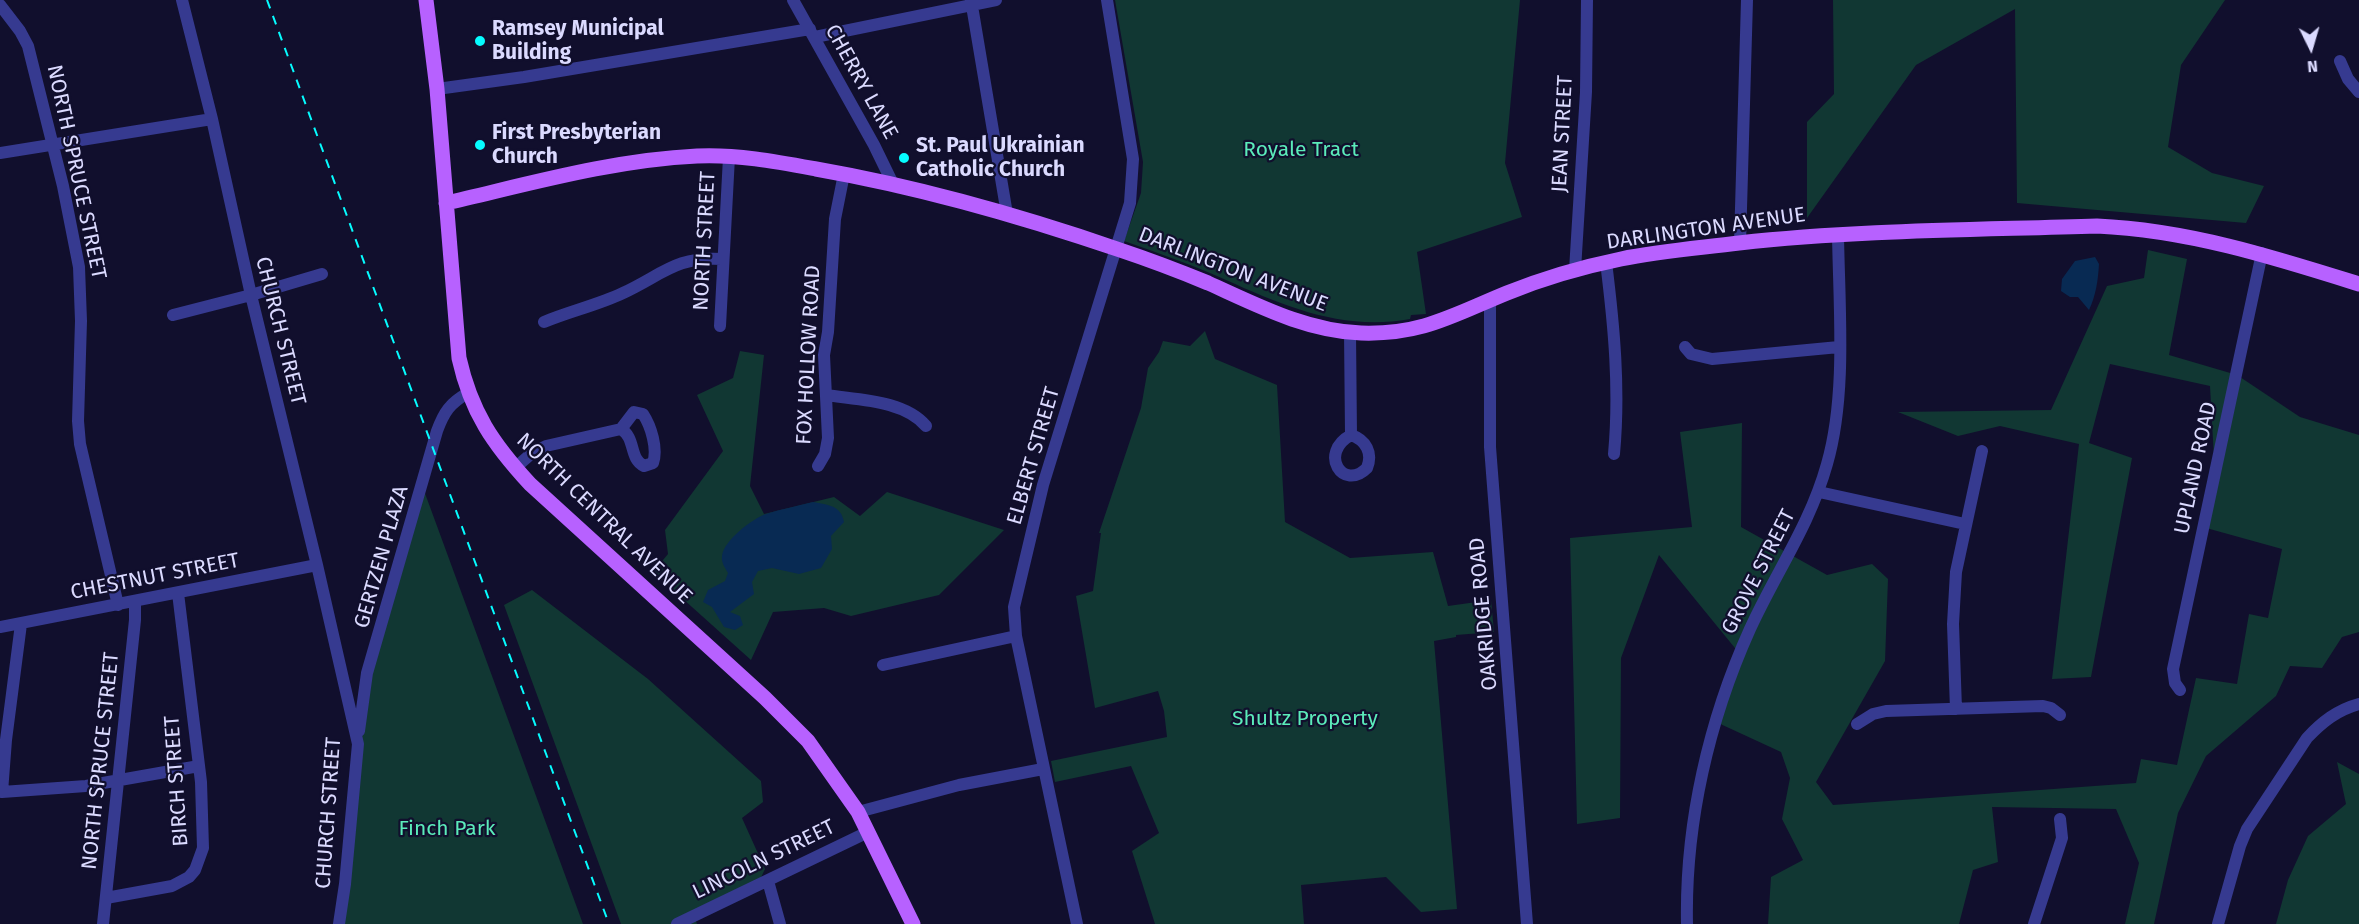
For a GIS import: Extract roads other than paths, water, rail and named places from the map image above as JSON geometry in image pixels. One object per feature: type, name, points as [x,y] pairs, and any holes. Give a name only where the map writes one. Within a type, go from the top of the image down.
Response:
[{"type":"main road","name":"NORTH CENTRAL AVENUE","points":[[426,0],[437,89],[459,358],[468,393],[491,438],[535,489],[790,722],[819,754],[858,812],[913,924]]},
{"type":"main road","name":"DARLINGTON AVENUE","points":[[446,203],[556,177],[628,164],[701,155],[770,161],[893,184],[1007,214],[1186,274],[1270,311],[1305,323],[1350,332],[1386,333],[1431,325],[1490,300],[1575,270],[1606,262],[1661,252],[1797,236],[1838,234],[2124,227],[2166,232],[2262,253],[2359,284]]},
{"type":"street","name":"CHURCH STREET","points":[[182,0],[212,118],[251,295],[358,744],[339,924]]},
{"type":"street","name":"CHERRY LANE","points":[[793,0],[874,145],[893,184]]},
{"type":"street","points":[[437,89],[812,33],[996,0]]},
{"type":"street","name":"ELBERT STREET","points":[[1077,924],[1016,636],[1014,607],[1043,485],[1130,203],[1133,166],[1107,0]]},
{"type":"street","name":"JEAN STREET","points":[[1575,270],[1586,92],[1587,0]]},
{"type":"street","points":[[1740,243],[1747,0]]},
{"type":"street","points":[[971,3],[1007,214]]},
{"type":"street","name":"NORTH SPRUCE STREET","points":[[0,5],[28,46],[53,144],[79,267],[81,321],[78,421],[80,444],[118,605]]},
{"type":"street","points":[[2340,61],[2348,79],[2359,92]]},
{"type":"street","points":[[0,153],[212,118]]},
{"type":"street","name":"NORTH STREET","points":[[720,326],[729,158]]},
{"type":"street","name":"FOX HOLLOW ROAD","points":[[818,466],[825,454],[828,438],[824,355],[828,332],[835,219],[844,174]]},
{"type":"street","name":"GROVE STREET","points":[[1687,924],[1688,875],[1695,813],[1705,762],[1721,707],[1750,630],[1773,581],[1800,536],[1819,492],[1828,462],[1838,410],[1838,234]]},
{"type":"street","name":"UPLAND ROAD","points":[[2181,690],[2175,683],[2173,669],[2262,253]]},
{"type":"street","points":[[544,322],[621,294],[678,263],[693,259],[722,259]]},
{"type":"street","points":[[1606,262],[1614,329],[1616,373],[1614,454]]},
{"type":"street","points":[[173,315],[322,274]]},
{"type":"street","name":"OAKRIDGE ROAD","points":[[1490,300],[1490,447],[1527,924]]},
{"type":"street","points":[[1350,332],[1351,435]]},
{"type":"street","points":[[1685,347],[1691,354],[1712,359],[1839,347]]},
{"type":"street","name":"GERTZEN PLAZA","points":[[358,744],[367,672],[444,412],[456,399],[468,393]]},
{"type":"street","points":[[826,395],[906,411],[918,417],[926,426]]},
{"type":"street","points":[[515,468],[532,453],[546,446],[621,429]]},
{"type":"street","points":[[1956,709],[1953,598],[1958,556],[1982,450]]},
{"type":"street","points":[[1819,492],[1965,524]]},
{"type":"street","name":"CHESTNUT STREET","points":[[0,627],[317,565]]},
{"type":"street","name":"BIRCH STREET","points":[[106,898],[172,886],[189,877],[195,870],[203,848],[199,766],[178,593]]},
{"type":"street","name":"NORTH SPRUCE STREET","points":[[103,924],[120,781],[135,602]]},
{"type":"street","points":[[21,624],[6,740],[2,792],[45,790],[120,781],[199,766]]},
{"type":"street","points":[[883,665],[1016,636]]},
{"type":"street","points":[[341,671],[367,672]]},
{"type":"street","points":[[2218,924],[2240,846],[2255,816],[2307,738],[2317,727],[2341,710],[2359,704]]},
{"type":"street","points":[[1857,724],[1873,714],[1882,712],[2043,706],[2051,708],[2060,715]]},
{"type":"street","name":"LINCOLN STREET","points":[[858,812],[959,785],[1043,769]]},
{"type":"street","points":[[2034,924],[2062,837],[2060,819]]},
{"type":"street","name":"LINCOLN STREET","points":[[676,924],[868,831]]},
{"type":"street","points":[[768,880],[780,924]]},
{"type":"water","points":[[2095,257],[2099,264],[2098,276],[2089,310],[2078,297],[2070,297],[2061,291],[2062,279],[2075,261]]},
{"type":"water","points":[[813,502],[837,509],[844,522],[831,536],[832,549],[821,568],[799,574],[772,568],[758,571],[752,582],[754,594],[730,612],[740,616],[743,625],[735,630],[724,627],[712,607],[703,602],[708,590],[725,581],[728,573],[722,556],[728,543],[746,525],[766,514]]},
{"type":"railway","points":[[267,0],[609,924]]},
{"type":"place","name":"Ramsey Municipal Building","points":[[480,41]]},
{"type":"place","name":"First Presbyterian Church","points":[[480,145]]},
{"type":"place","name":"St. Paul Ukrainian Catholic Church","points":[[904,158]]},
{"type":"park label","name":"Royale Tract","points":[[1301,150]]},
{"type":"park label","name":"Shultz Property","points":[[1305,719]]},
{"type":"park label","name":"Finch Park","points":[[447,829]]}]
